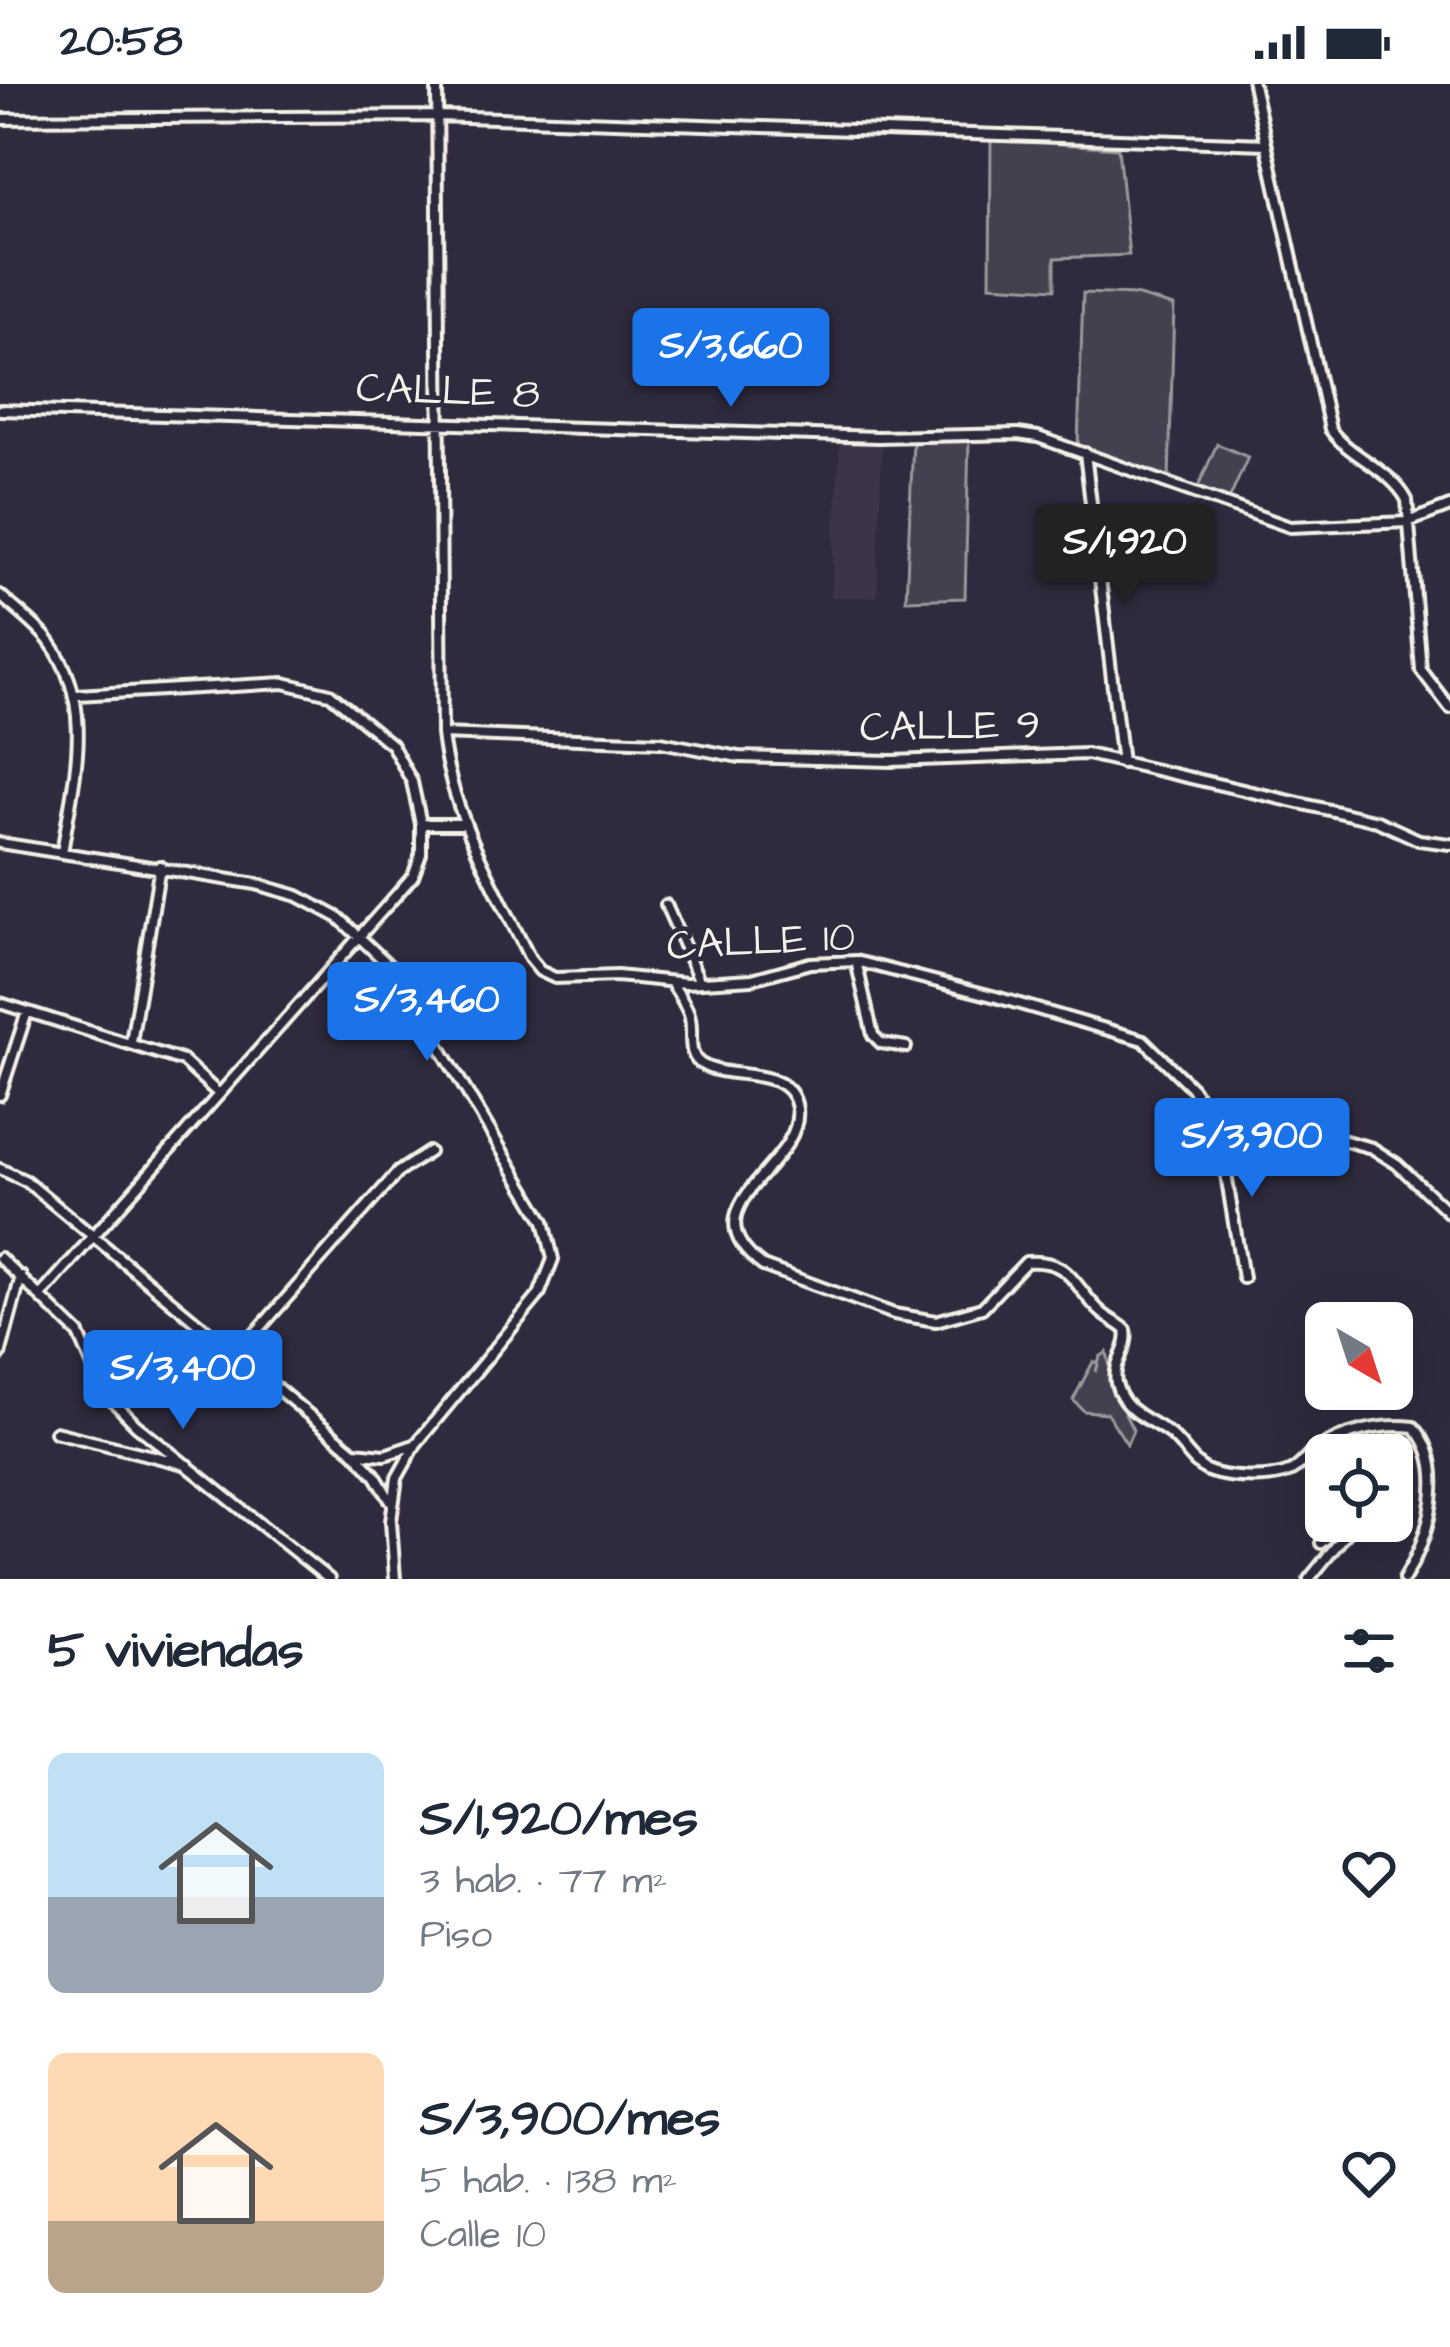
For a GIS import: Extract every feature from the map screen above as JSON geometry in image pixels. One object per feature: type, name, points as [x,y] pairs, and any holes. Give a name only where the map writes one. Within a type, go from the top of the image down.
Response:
[{"type":"street","name":"CALLE 10","points":[[437,84],[446,777],[530,959],[555,978],[617,976],[700,982],[752,979],[811,963],[856,961],[1143,1040],[1192,1088],[1219,1129]]},
{"type":"street","points":[[1253,84],[1330,429],[1402,491],[1421,670],[1450,708]]},
{"type":"street","points":[[0,118],[438,116],[1266,144]]},
{"type":"street","name":"CALLE 8","points":[[0,410],[878,437],[1018,434],[1085,453],[1290,527],[1408,522],[1450,506]]},
{"type":"street","points":[[1085,453],[1122,763]]},
{"type":"street","points":[[0,596],[46,637],[76,695],[80,729],[62,853]]},
{"type":"street","points":[[42,1294],[361,935],[416,871],[421,854],[421,824],[412,782],[392,745],[330,694],[284,683],[76,695]]},
{"type":"street","name":"CALLE 9","points":[[442,734],[661,742],[739,757],[892,761],[1076,753],[1377,821],[1419,840],[1450,844]]},
{"type":"street","points":[[421,824],[464,824]]},
{"type":"street","points":[[0,842],[160,866],[298,896],[361,935],[394,970],[544,1221],[553,1259],[539,1295],[416,1444],[397,1478],[391,1503],[395,1579]]},
{"type":"street","points":[[131,1042],[160,866]]},
{"type":"street","points":[[666,905],[700,982]]},
{"type":"street","points":[[856,961],[873,1035],[880,1043],[906,1047]]},
{"type":"street","points":[[670,981],[688,1012],[691,1049],[698,1062],[716,1070],[767,1077],[785,1088],[796,1105],[794,1128],[737,1213],[736,1233],[752,1258],[894,1314],[936,1322],[982,1308],[1026,1262],[1061,1269],[1083,1286],[1104,1316],[1126,1330],[1128,1339],[1115,1370],[1126,1404],[1172,1435],[1193,1460],[1213,1473],[1287,1473],[1324,1445],[1379,1426],[1414,1427],[1428,1445],[1435,1486],[1416,1559],[1404,1579]]},
{"type":"street","points":[[0,1003],[183,1061],[219,1094]]},
{"type":"street","points":[[0,1095],[27,1012]]},
{"type":"street","points":[[1219,1129],[1231,1138],[1250,1141],[1286,1125],[1372,1148],[1397,1164],[1450,1214]]},
{"type":"street","points":[[1219,1129],[1244,1278]]},
{"type":"street","points":[[237,1354],[398,1172],[430,1152]]},
{"type":"street","points":[[0,1169],[26,1181],[95,1236],[354,1452],[391,1503]]},
{"type":"street","points":[[0,1258],[42,1294],[85,1343],[104,1392],[136,1425],[326,1578]]},
{"type":"street","points":[[0,1355],[22,1275]]},
{"type":"street","points":[[55,1432],[188,1465]]},
{"type":"street","points":[[354,1452],[386,1455],[416,1444]]},
{"type":"street","points":[[1309,1579],[1350,1524],[1344,1523],[1321,1543]]},
{"type":"shaded area","points":[[991,139],[1118,148],[1129,255],[1055,258],[1055,289],[990,285]]},
{"type":"shaded area","points":[[1083,293],[1135,295],[1174,306],[1169,479],[1078,445]]},
{"type":"shaded area","points":[[969,440],[965,598],[906,600],[913,441]]},
{"type":"shaded area","points":[[840,441],[882,442],[877,597],[831,597]]},
{"type":"shaded area","points":[[1217,444],[1248,457],[1229,500],[1198,487]]},
{"type":"shaded area","points":[[1107,1352],[1115,1394],[1133,1430],[1127,1444],[1107,1413],[1084,1411],[1073,1400],[1093,1362],[1098,1363],[1096,1372],[1100,1357]]}]
